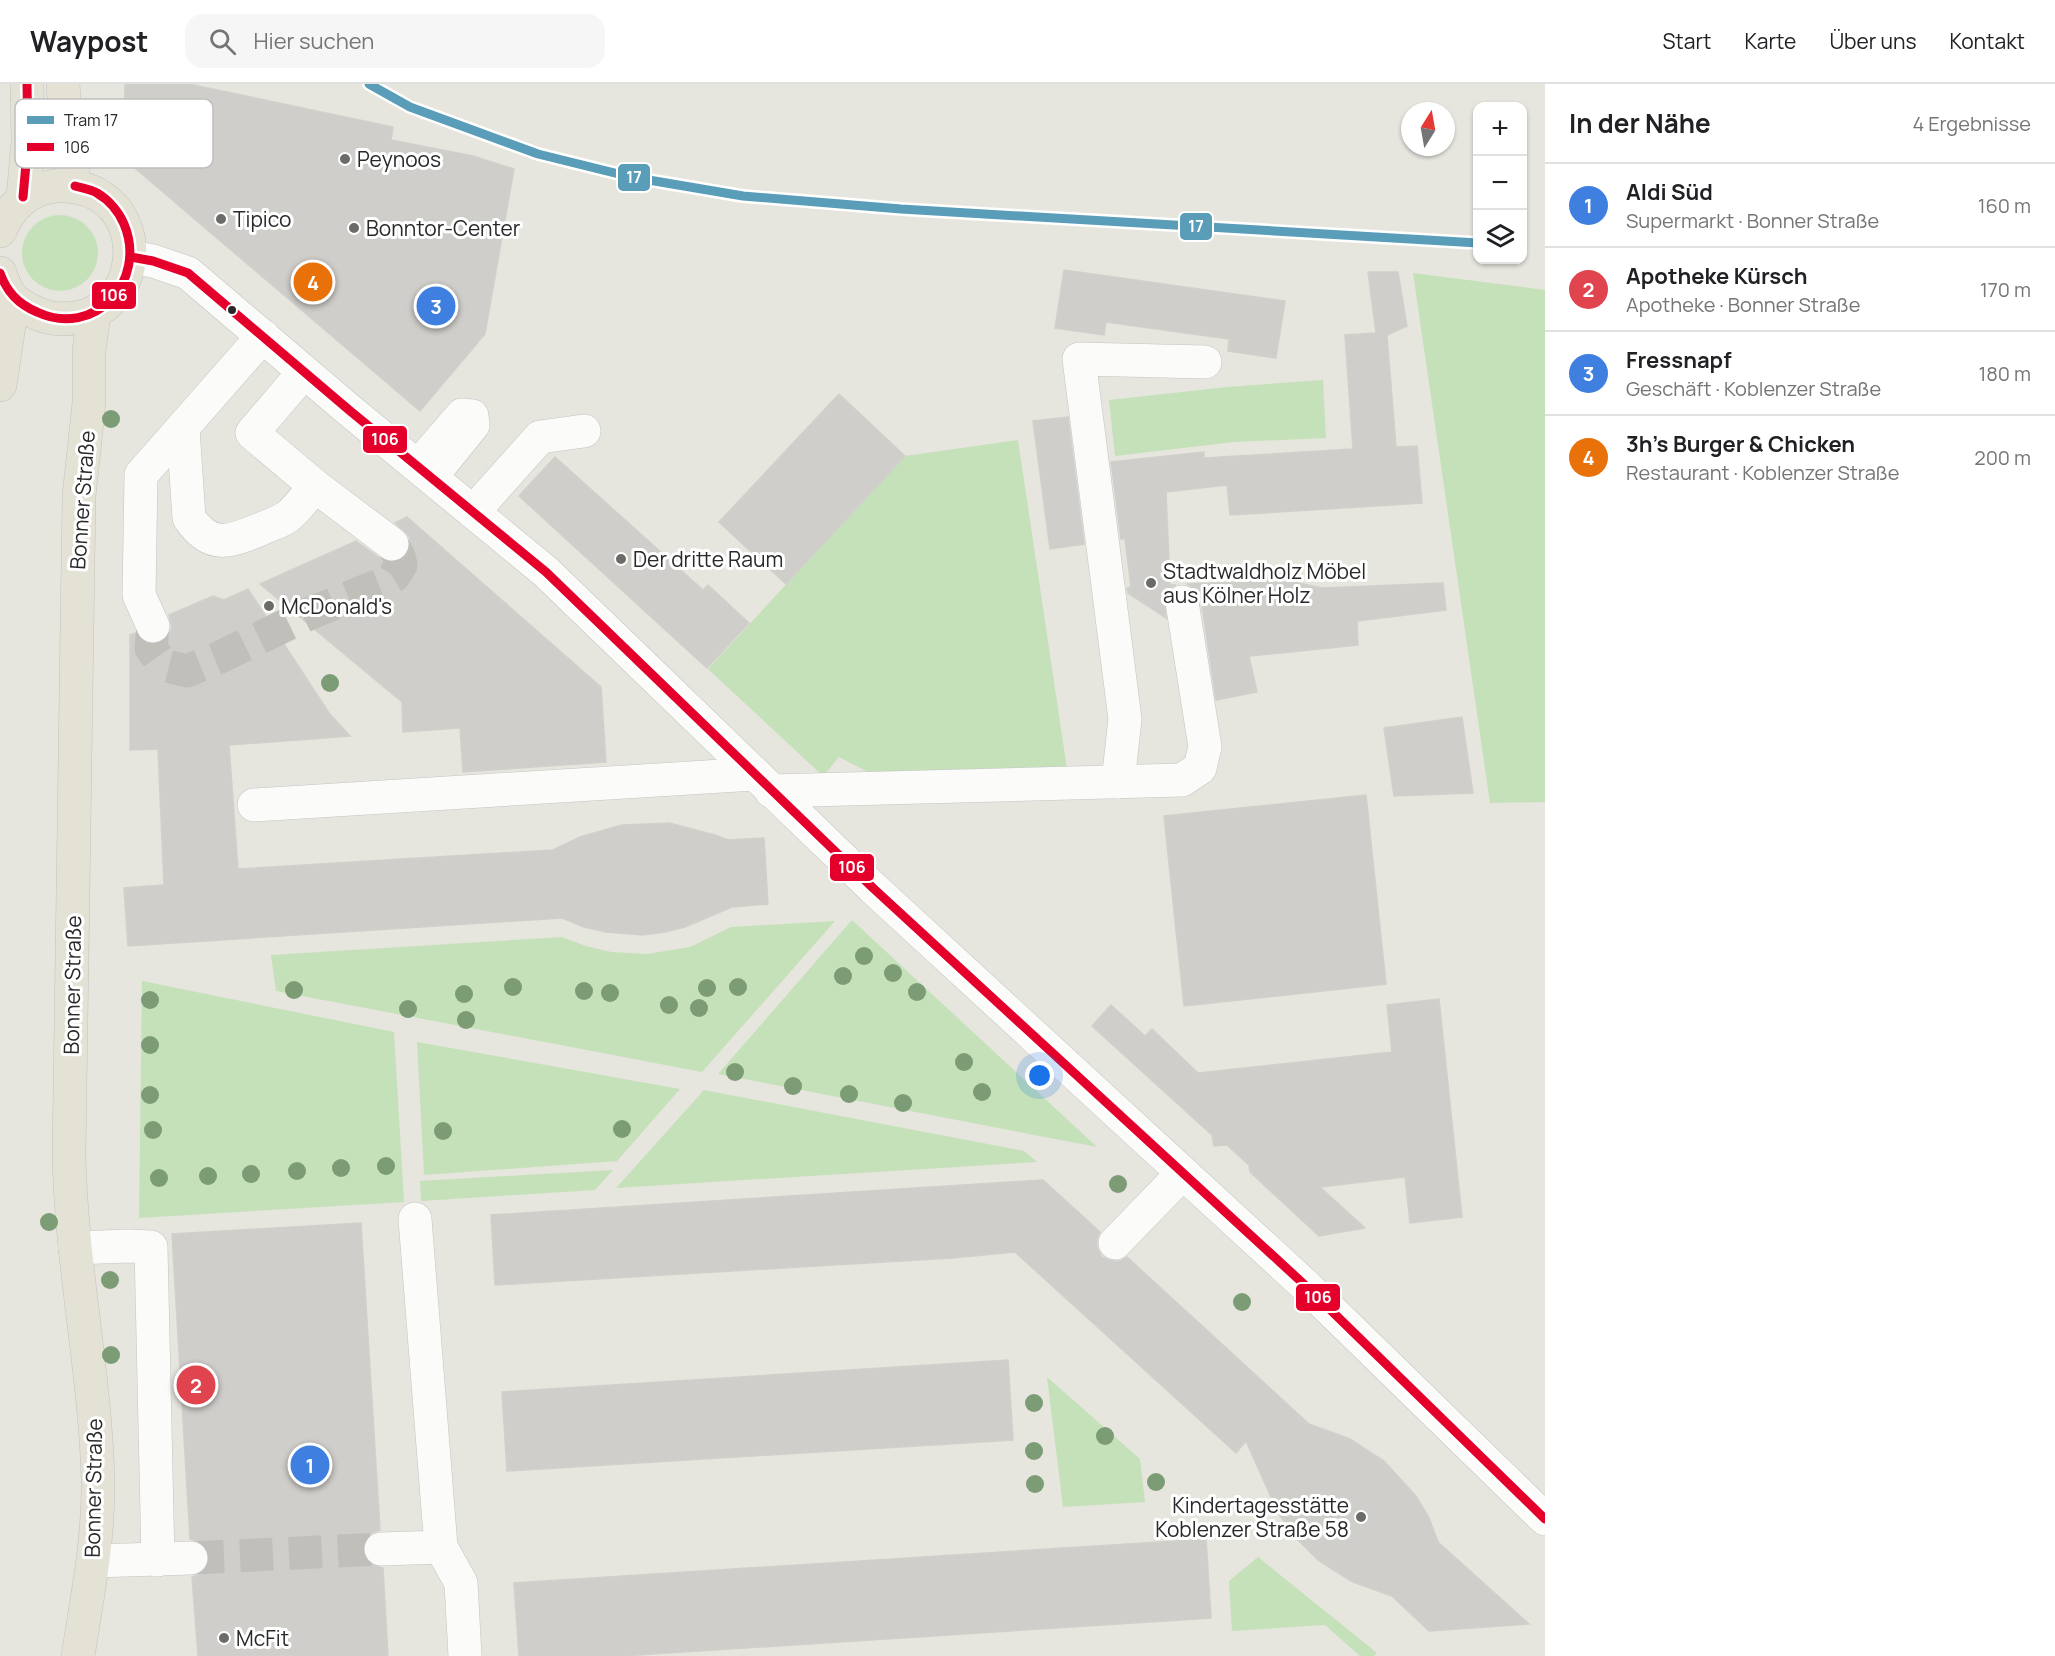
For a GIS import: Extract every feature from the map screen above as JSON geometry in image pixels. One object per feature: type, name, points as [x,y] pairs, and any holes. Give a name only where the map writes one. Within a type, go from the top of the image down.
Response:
[{"type":"main road","points":[[27,84],[27,99]]},
{"type":"main road","points":[[63,84],[64,99]]},
{"type":"main road","points":[[23,197],[26,168]]},
{"type":"main road","points":[[72,168],[75,186]]},
{"type":"main road","points":[[0,231],[7,215],[23,197],[48,186],[75,186],[96,193],[114,206],[126,226],[131,257],[125,281],[113,299],[94,313],[69,320],[43,316],[6,286]]},
{"type":"main road","points":[[0,385],[6,286]]},
{"type":"main road","name":"Bonner Straße","points":[[78,1656],[93,1561],[98,1483],[94,1411],[75,1248],[69,1154],[79,496],[89,403],[89,351],[94,313]]},
{"type":"street","points":[[131,257],[153,261],[188,273],[546,572],[873,888],[1307,1287],[1545,1519]]},
{"type":"street","points":[[153,626],[139,595],[141,475],[262,336]]},
{"type":"street","points":[[1118,782],[1125,719],[1079,358],[1205,362]]},
{"type":"street","points":[[304,372],[252,433],[315,486],[392,544]]},
{"type":"street","points":[[183,429],[189,518],[196,529],[206,537],[220,541],[233,541],[286,517],[315,486]]},
{"type":"street","points":[[473,512],[540,437],[584,431]]},
{"type":"street","points":[[254,805],[762,782],[1182,780],[1200,768],[1205,747],[1182,602]]},
{"type":"street","points":[[1115,1243],[1182,1174]]},
{"type":"street","points":[[415,1219],[441,1547],[461,1583],[465,1656]]},
{"type":"street","points":[[75,1248],[151,1247],[158,1560]]},
{"type":"street","points":[[381,1549],[441,1547]]},
{"type":"street","points":[[93,1561],[191,1558]]},
{"type":"green space","points":[[60,215],[74,218],[87,226],[95,239],[98,253],[95,267],[87,280],[74,288],[60,291],[46,288],[33,280],[25,267],[22,253],[25,239],[33,226],[46,218]]},
{"type":"green space","points":[[1413,273],[1545,290],[1545,802],[1490,803]]},
{"type":"green space","points":[[1323,380],[1326,438],[1234,442],[1115,456],[1109,400],[1227,387]]},
{"type":"green space","points":[[1018,440],[1067,769],[870,773],[839,757],[823,776],[708,669],[905,456]]},
{"type":"green space","points":[[852,920],[1097,1147],[718,1074]]},
{"type":"green space","points":[[835,921],[702,1072],[276,991],[271,955],[562,937],[611,952],[647,954],[690,947],[731,927]]},
{"type":"green space","points":[[142,981],[394,1032],[404,1202],[139,1218]]},
{"type":"green space","points":[[417,1042],[680,1089],[617,1161],[424,1175]]},
{"type":"green space","points":[[704,1090],[1024,1151],[1037,1162],[616,1188]]},
{"type":"green space","points":[[613,1170],[595,1190],[421,1201],[420,1181]]},
{"type":"green space","points":[[1047,1377],[1140,1459],[1145,1502],[1063,1507]]},
{"type":"green space","points":[[1258,1557],[1377,1653],[1374,1656],[1360,1656],[1325,1625],[1232,1631],[1229,1581]]},
{"type":"building","name":"Bonntor-Center","points":[[125,84],[189,84],[393,127],[391,140],[473,156],[514,169],[485,334],[420,411],[135,168],[213,168],[213,99],[125,99]]},
{"type":"building","points":[[1064,270],[1285,301],[1276,358],[1228,351],[1229,339],[1106,322],[1104,335],[1055,328]]},
{"type":"building","points":[[1368,272],[1398,272],[1407,326],[1387,335],[1396,447],[1417,446],[1422,503],[1230,515],[1227,485],[1166,492],[1170,585],[1176,585],[1170,588],[1164,596],[1166,618],[1128,593],[1127,588],[1131,587],[1125,539],[1121,539],[1111,462],[1204,452],[1204,458],[1353,449],[1345,335],[1376,333]]},
{"type":"building","points":[[839,394],[905,456],[786,584],[719,522]]},
{"type":"building","points":[[1068,417],[1084,544],[1050,549],[1033,421]]},
{"type":"building","points":[[555,457],[703,590],[708,585],[749,623],[707,668],[519,496]]},
{"type":"building","points":[[407,517],[601,687],[606,762],[463,772],[460,728],[403,732],[402,702],[260,584],[356,541],[381,559],[390,563],[400,561],[407,555],[411,546],[409,536],[395,523]]},
{"type":"building","points":[[1233,571],[1282,580],[1298,580],[1298,583],[1323,588],[1443,583],[1446,610],[1357,621],[1358,645],[1249,656],[1257,692],[1216,700],[1201,599],[1196,590],[1187,584],[1234,582]]},
{"type":"building","points":[[248,589],[329,713],[350,736],[229,745],[238,869],[553,850],[580,837],[622,825],[669,823],[728,840],[764,838],[768,904],[732,907],[685,927],[643,935],[606,932],[584,927],[562,918],[128,946],[124,888],[164,885],[158,749],[130,750],[130,635],[136,633],[142,641],[151,645],[160,643],[168,637],[172,628],[169,615],[213,596],[224,600]]},
{"type":"building","points":[[1462,717],[1473,793],[1394,796],[1384,728]]},
{"type":"building","points":[[1366,795],[1386,984],[1184,1006],[1164,816]]},
{"type":"building","points":[[1439,999],[1462,1217],[1410,1223],[1405,1177],[1320,1187],[1365,1228],[1319,1236],[1250,1172],[1249,1165],[1227,1145],[1214,1146],[1212,1135],[1092,1026],[1111,1005],[1145,1036],[1152,1029],[1198,1073],[1392,1052],[1387,1005]]},
{"type":"building","points":[[1043,1180],[1100,1232],[1097,1248],[1102,1257],[1111,1261],[1120,1261],[1127,1257],[1309,1424],[1350,1439],[1384,1461],[1416,1496],[1429,1518],[1438,1542],[1529,1624],[1429,1631],[1392,1596],[1353,1582],[1319,1561],[1298,1540],[1278,1513],[1246,1441],[1236,1453],[1015,1252],[952,1258],[495,1285],[491,1215]]},
{"type":"building","points":[[361,1223],[380,1530],[372,1533],[365,1540],[362,1550],[365,1559],[372,1565],[383,1568],[388,1656],[198,1656],[192,1577],[201,1574],[207,1567],[210,1557],[207,1549],[200,1542],[190,1539],[172,1234]]},
{"type":"building","points":[[1008,1360],[1013,1440],[507,1471],[502,1392]]},
{"type":"building","points":[[1206,1539],[1211,1618],[622,1656],[519,1656],[514,1583]]},
{"type":"tunnel","points":[[153,626],[151,648],[163,665],[187,671],[311,613],[379,585],[394,576],[401,565],[392,544]]},
{"type":"tunnel","points":[[191,1558],[381,1549]]},
{"type":"tram line","name":"17","points":[[369,84],[410,107],[538,154],[631,177],[743,196],[901,209],[1473,243]]},
{"type":"transit line","name":"106","points":[[27,84],[27,99]]},
{"type":"transit line","name":"106","points":[[23,197],[26,168]]},
{"type":"transit line","name":"106","points":[[0,273],[10,292],[24,305],[37,312],[58,318],[78,318],[96,311],[111,300],[122,284],[129,266],[129,245],[124,224],[113,207],[101,196],[92,190],[75,186]]},
{"type":"transit line","name":"106","points":[[131,257],[153,261],[188,273],[349,410],[546,572],[873,888],[1307,1287],[1545,1519]]},
{"type":"place","name":"Peynoos","points":[[345,159]]},
{"type":"place","name":"Tipico","points":[[221,219]]},
{"type":"place","name":"Bonntor-Center","points":[[354,228]]},
{"type":"place","name":"3h's Burger & Chicken","points":[[313,282]]},
{"type":"place","name":"Fressnapf","points":[[436,306]]},
{"type":"place","name":"Der dritte Raum","points":[[621,559]]},
{"type":"place","name":"Stadtwaldholz Möbel aus Kölner Holz","points":[[1151,583]]},
{"type":"place","name":"McDonald's","points":[[269,606]]},
{"type":"place","name":"Apotheke Kürsch","points":[[196,1385]]},
{"type":"place","name":"Aldi Süd","points":[[310,1465]]},
{"type":"place","name":"Kindertagesstätte Koblenzer Straße 58","points":[[1361,1517]]},
{"type":"place","name":"McFit","points":[[224,1638]]}]
